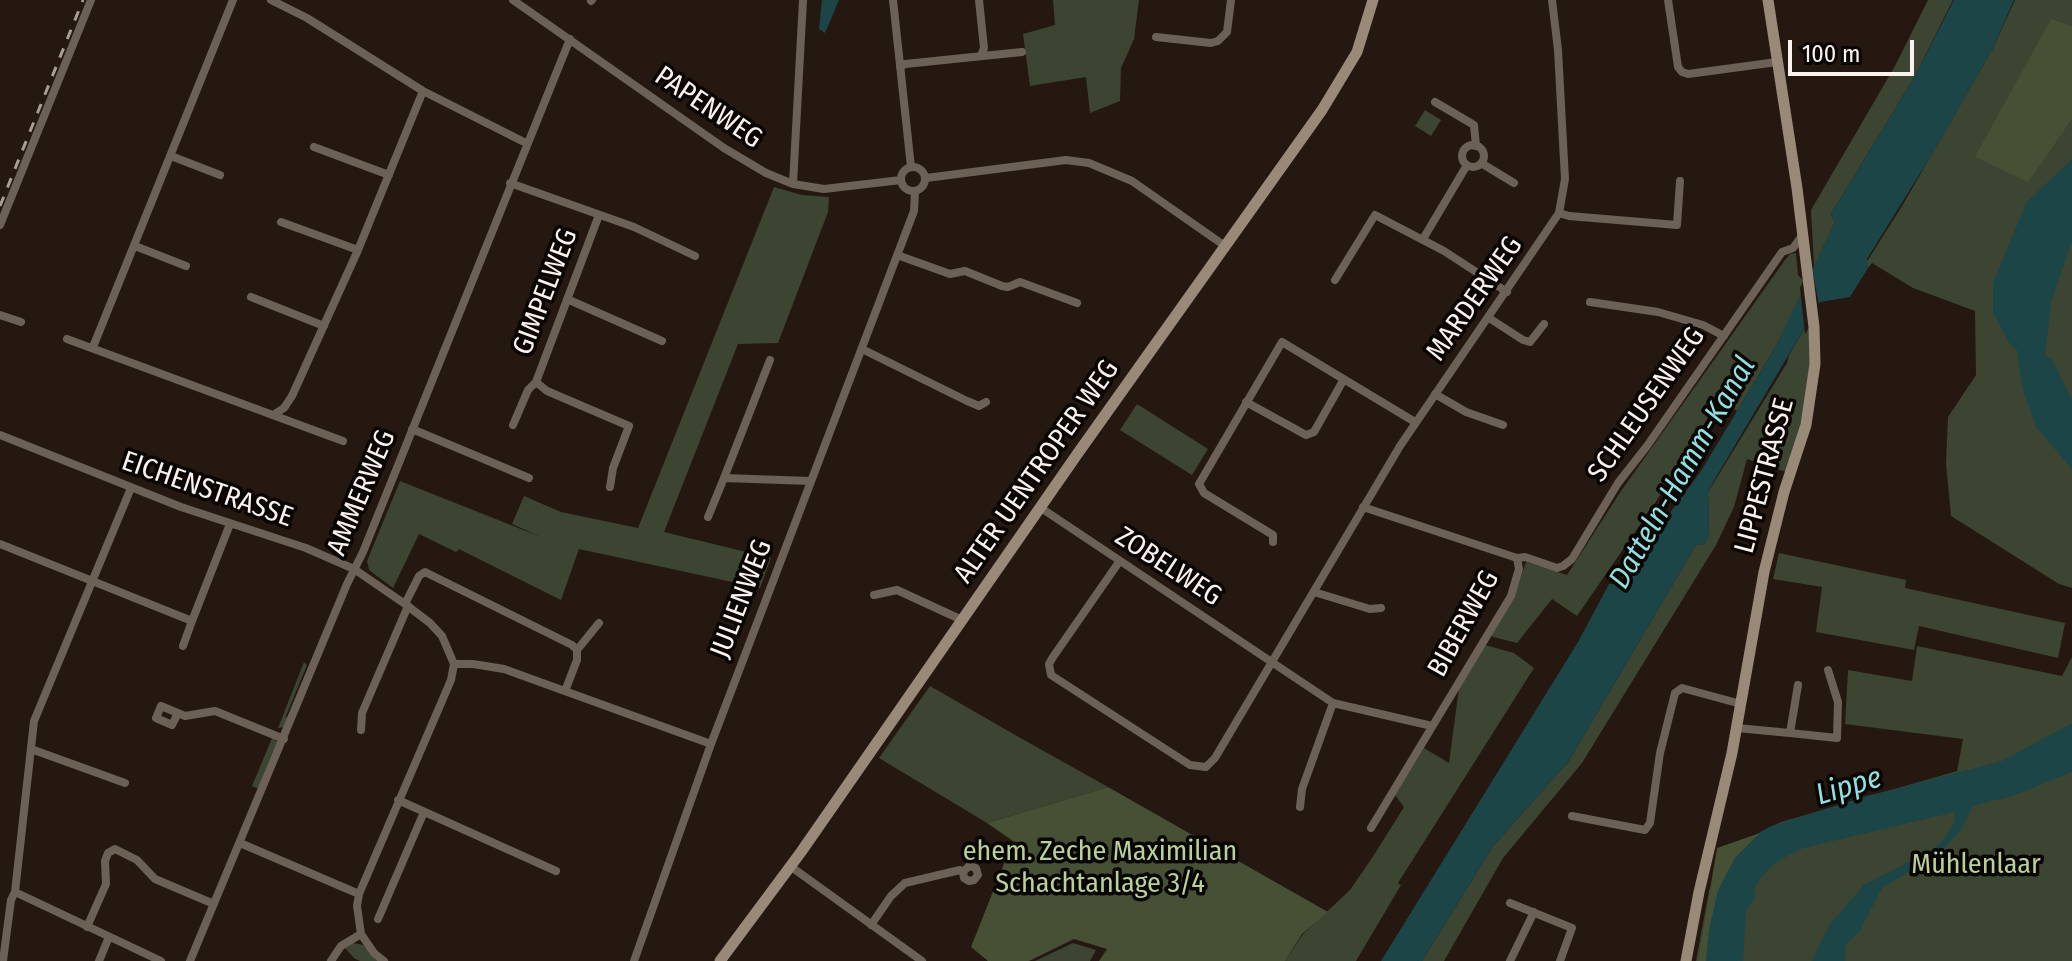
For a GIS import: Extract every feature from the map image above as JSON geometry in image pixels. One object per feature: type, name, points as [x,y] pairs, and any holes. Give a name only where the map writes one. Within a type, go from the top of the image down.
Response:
[{"type":"street","points":[[0,225],[91,0]]},
{"type":"street","points":[[93,347],[233,0]]},
{"type":"street","points":[[271,0],[307,18],[423,91],[526,143]]},
{"type":"street","name":"PAPENWEG","points":[[513,0],[739,158],[766,173],[793,184],[824,189],[901,180]]},
{"type":"street","points":[[793,184],[803,0]]},
{"type":"street","points":[[893,0],[911,167]]},
{"type":"street","points":[[979,0],[984,48],[981,56]]},
{"type":"street","points":[[1156,37],[1211,43],[1218,41],[1227,32],[1231,0]]},
{"type":"street","name":"ALTER UENTROPER WEG","points":[[720,961],[790,866],[1348,70],[1368,23],[1373,0]]},
{"type":"street","name":"MARDERWEG","points":[[1119,562],[1049,664],[1051,675],[1190,765],[1200,768],[1212,763],[1415,422],[1559,213],[1565,179],[1552,0]]},
{"type":"street","points":[[1668,0],[1678,67],[1682,72],[1688,74],[1777,62]]},
{"type":"street","name":"LIPPESTRASSE","points":[[1686,961],[1737,728],[1769,550],[1808,416],[1815,364],[1814,327],[1797,188],[1768,0]]},
{"type":"street","name":"AMMERWEG","points":[[190,961],[412,429],[570,39]]},
{"type":"street","points":[[900,67],[1022,52]]},
{"type":"street","points":[[273,415],[284,408],[292,396],[358,250],[423,91]]},
{"type":"street","points":[[1435,102],[1474,125],[1476,146]]},
{"type":"street","points":[[1467,165],[1462,154],[1468,146],[1476,146],[1483,151],[1481,163]]},
{"type":"street","points":[[314,147],[389,175]]},
{"type":"street","points":[[171,156],[220,175]]},
{"type":"street","points":[[926,178],[1066,160],[1089,163],[1132,181],[1225,246]]},
{"type":"street","points":[[1467,165],[1481,163]]},
{"type":"street","points":[[1481,163],[1514,183]]},
{"type":"street","points":[[1423,239],[1467,165]]},
{"type":"street","points":[[911,167],[923,171],[926,178],[924,186],[915,192],[904,188],[901,180],[903,173],[911,167]]},
{"type":"street","points":[[1559,213],[1677,225],[1680,181]]},
{"type":"street","name":"GIMPELWEG","points":[[510,183],[599,215],[536,382],[528,390],[513,425]]},
{"type":"street","name":"JULIENWEG","points":[[634,961],[711,744],[914,211],[915,192]]},
{"type":"street","points":[[599,215],[634,227],[695,256]]},
{"type":"street","points":[[1335,280],[1375,215],[1423,239],[1507,292]]},
{"type":"street","points":[[281,222],[358,250]]},
{"type":"street","name":"SCHLEUSENWEG","points":[[1517,558],[1525,557],[1557,568],[1572,559],[1618,483],[1782,252],[1793,248],[1801,237]]},
{"type":"street","points":[[135,246],[186,266]]},
{"type":"street","points":[[897,255],[950,274],[965,271],[1002,286],[1020,282],[1077,303]]},
{"type":"street","points":[[251,297],[324,326]]},
{"type":"street","points":[[567,299],[662,341]]},
{"type":"street","points":[[1590,302],[1658,312],[1703,325],[1724,336]]},
{"type":"street","points":[[0,315],[21,322]]},
{"type":"street","points":[[1489,318],[1530,342],[1544,324]]},
{"type":"street","points":[[67,339],[343,441]]},
{"type":"street","points":[[1273,542],[1273,535],[1204,493],[1200,481],[1282,342],[1415,422]]},
{"type":"street","points":[[862,349],[967,401],[979,406],[986,402]]},
{"type":"street","points":[[708,517],[770,360]]},
{"type":"street","points":[[1246,402],[1306,435],[1314,432],[1344,379]]},
{"type":"street","points":[[536,382],[547,391],[629,426],[613,468],[610,487]]},
{"type":"street","points":[[1435,394],[1466,412],[1503,425]]},
{"type":"street","points":[[412,429],[529,478]]},
{"type":"street","name":"EICHENSTRASSE","points":[[0,435],[131,488],[306,548],[354,569],[407,605],[442,636],[454,664]]},
{"type":"street","points":[[724,478],[810,481]]},
{"type":"street","points":[[3,961],[11,900],[15,892],[34,721],[131,488]]},
{"type":"street","name":"BIBERWEG","points":[[1363,507],[1517,558],[1519,569],[1511,596],[1371,828]]},
{"type":"street","name":"ZOBELWEG","points":[[1041,508],[1272,661]]},
{"type":"street","points":[[183,646],[230,524]]},
{"type":"street","points":[[0,544],[192,621]]},
{"type":"street","points":[[361,730],[362,713],[419,576],[425,572],[577,650]]},
{"type":"street","points":[[874,595],[897,590],[962,620]]},
{"type":"street","points":[[1314,592],[1357,606],[1381,608]]},
{"type":"street","points":[[565,691],[577,660],[577,650],[599,623]]},
{"type":"street","points":[[1272,661],[1333,703],[1432,726]]},
{"type":"street","points":[[384,961],[374,953],[361,934],[357,906],[359,894],[443,700],[454,664],[504,669],[711,744]]},
{"type":"street","points":[[1737,728],[1837,738],[1838,702],[1828,670]]},
{"type":"street","points":[[1790,733],[1798,685]]},
{"type":"street","points":[[1572,816],[1645,830],[1650,823],[1660,753],[1675,693],[1682,688],[1741,704]]},
{"type":"street","points":[[1300,807],[1302,789],[1333,703]]},
{"type":"street","points":[[178,713],[192,716],[215,711],[284,739]]},
{"type":"street","points":[[31,749],[125,783]]},
{"type":"street","points":[[398,800],[556,871]]},
{"type":"street","points":[[378,919],[424,812]]},
{"type":"street","points":[[240,843],[359,894]]},
{"type":"street","points":[[87,927],[106,884],[105,861],[108,853],[115,849],[137,860],[155,879],[214,904]]},
{"type":"street","points":[[790,866],[922,961]]},
{"type":"street","points":[[871,925],[891,896],[905,883],[960,870],[963,872]]},
{"type":"street","points":[[15,892],[161,961]]},
{"type":"street","points":[[1510,903],[1572,928],[1560,961]]},
{"type":"street","points":[[1510,961],[1534,912]]},
{"type":"street","points":[[331,961],[341,946],[361,934]]},
{"type":"street","points":[[99,961],[109,937]]},
{"type":"green space","points":[[1053,0],[1139,0],[1134,39],[1121,68],[1120,101],[1090,113],[1086,77],[1030,86],[1023,34],[1055,25]]},
{"type":"green space","points":[[1928,0],[1953,0],[1915,76],[1831,214],[1835,222],[1814,267],[1811,210],[1895,66]]},
{"type":"green space","points":[[2015,0],[2072,0],[2072,588],[2059,584],[1951,516],[1946,464],[1948,417],[1976,375],[1975,311],[1913,288],[1872,263],[1868,268],[1866,263],[1993,48]]},
{"type":"green space","points":[[2051,19],[2072,26],[2072,119],[2028,182],[1975,157]]},
{"type":"green space","points":[[1425,110],[1441,120],[1431,136],[1415,126]]},
{"type":"green space","points":[[774,187],[802,195],[829,197],[828,212],[778,343],[738,344],[664,532],[771,558],[760,588],[579,549],[561,600],[459,549],[456,552],[419,534],[393,588],[369,570],[367,561],[400,481],[541,537],[512,524],[524,496],[561,512],[638,528]]},
{"type":"green space","points":[[1796,253],[1798,275],[1806,284],[1776,346],[1737,411],[1719,400],[1657,500],[1577,616],[1552,599],[1517,643],[1493,637],[1491,635],[1514,597],[1526,562],[1567,575],[1621,491],[1785,260]]},
{"type":"green space","points":[[1810,319],[1812,383],[1789,473],[1747,459],[1734,507],[1716,545],[1582,763],[1503,858],[1444,961],[1422,961],[1493,846],[1568,762],[1696,545],[1704,544],[1709,535],[1708,492],[1787,363]]},
{"type":"green space","points":[[1137,404],[1208,449],[1192,475],[1120,430]]},
{"type":"green space","points":[[1779,553],[1906,580],[1905,588],[2065,623],[2058,658],[1919,626],[1914,650],[1816,632],[1822,587],[1773,579]]},
{"type":"green space","points":[[1485,645],[1514,653],[1534,668],[1398,883],[1401,885],[1356,961],[1285,961],[1303,934],[1350,890],[1372,858],[1404,807],[1395,795],[1424,748],[1449,763],[1459,688]]},
{"type":"green space","name":"Mühlenlaar","points":[[1917,646],[2062,676],[2072,657],[2072,961],[1696,961],[1709,891],[1721,861],[1730,852],[1781,822],[1957,771],[1963,739],[1845,724],[1848,670],[1912,681]]},
{"type":"green space","points":[[304,662],[307,665],[286,716],[288,720],[284,727],[278,728]]},
{"type":"green space","points":[[930,686],[1108,787],[987,823],[879,758]]},
{"type":"green space","points":[[272,738],[278,742],[277,749],[273,751],[261,781],[261,790],[252,786]]},
{"type":"green space","name":"ehem. Zeche Maximilian Schachtanlage 3/4","points":[[1108,787],[1328,912],[1302,934],[1285,961],[1099,961],[1107,949],[1074,939],[1029,961],[988,961],[971,947],[1013,841],[987,823]]},
{"type":"green space","points":[[1760,833],[1735,858],[1719,890],[1709,930],[1706,961],[1698,961],[1717,848]]},
{"type":"green space","points":[[353,943],[363,945],[379,961],[354,958],[345,948]]},
{"type":"green space","points":[[1073,943],[1096,950],[1090,961],[1035,961]]},
{"type":"water","points":[[822,0],[839,0],[825,33],[819,29]]},
{"type":"water","points":[[1954,0],[2014,0],[1993,48],[1867,259],[1868,268],[1850,297],[1820,302],[1715,479],[1708,492],[1709,535],[1704,544],[1696,545],[1568,762],[1493,846],[1422,961],[1381,961],[1578,642],[1609,584],[1617,584],[1701,471],[1776,346],[1835,222],[1831,214],[1915,76]]},
{"type":"water","points":[[2072,159],[2072,241],[2051,302],[2045,356],[2052,360],[2072,399],[2072,469],[2036,427],[2022,387],[2017,350],[2010,344],[1993,313],[1993,282],[2027,202]]},
{"type":"water","points":[[2072,723],[2072,772],[2015,795],[1973,806],[1962,828],[1941,852],[1882,888],[1859,932],[1846,944],[1845,961],[1812,961],[1829,925],[1864,885],[1932,850],[1943,841],[1954,823],[1955,812],[1803,848],[1787,856],[1771,866],[1756,884],[1754,900],[1746,911],[1743,961],[1706,961],[1718,890],[1735,858],[1769,827],[1863,797],[2002,761]]},
{"type":"pier","points":[[1811,263],[1820,310],[1805,334],[1800,288]]},
{"type":"railway","points":[[0,206],[83,0]]},
{"type":"water label","name":"Datteln-Hamm-Kanal","points":[[1683,473]]},
{"type":"water label","name":"Lippe","points":[[1849,787]]}]
